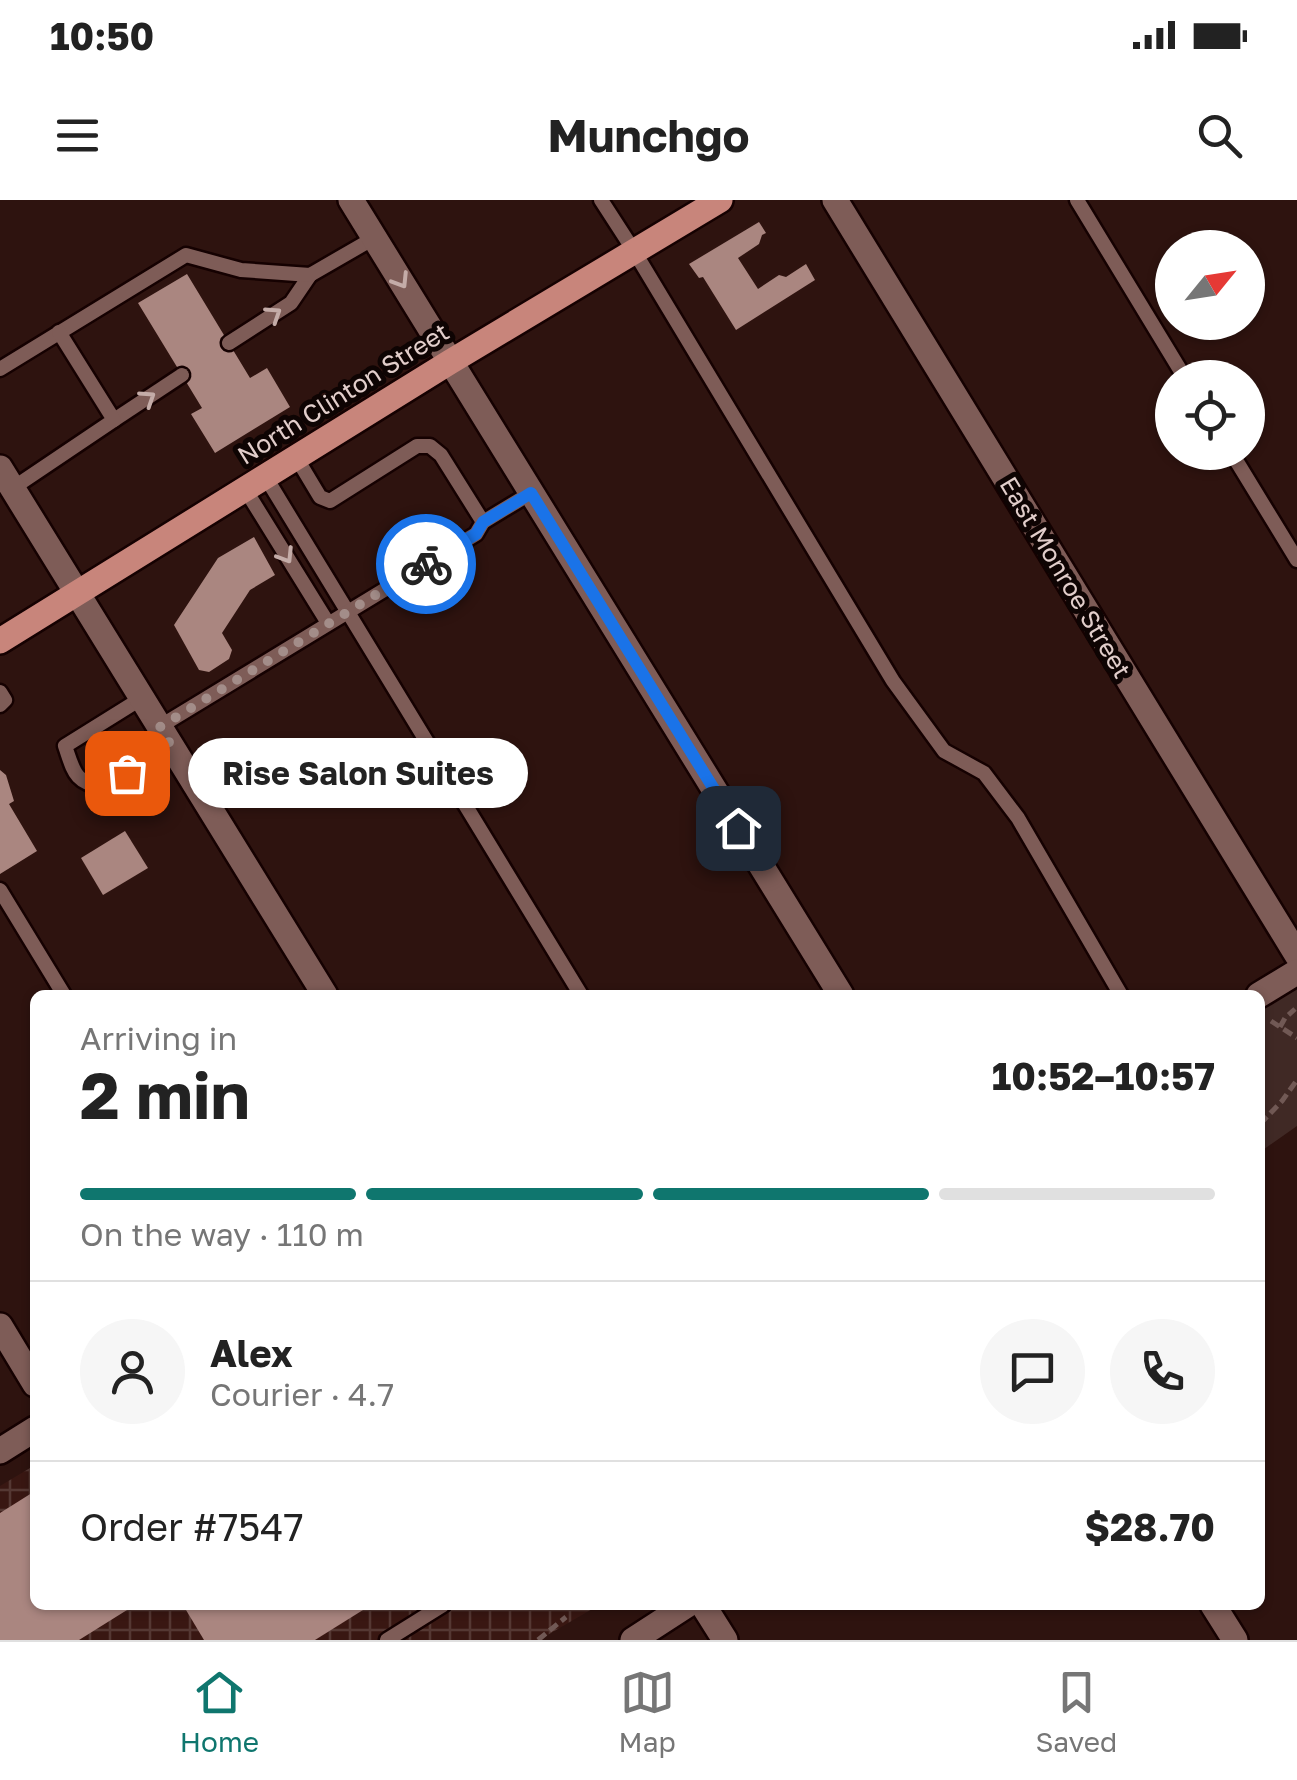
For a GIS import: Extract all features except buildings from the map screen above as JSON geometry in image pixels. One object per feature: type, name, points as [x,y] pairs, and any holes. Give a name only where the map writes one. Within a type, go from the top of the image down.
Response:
[{"type":"main road","name":"North Clinton Street","points":[[0,640],[720,200]]},
{"type":"street","points":[[351,200],[837,990]]},
{"type":"street","name":"East Monroe Street","points":[[835,200],[1297,955]]},
{"type":"street","points":[[6,478],[321,990]]},
{"type":"street","points":[[1265,991],[1297,972]]},
{"type":"street","points":[[0,1326],[30,1376]]},
{"type":"street","points":[[0,1451],[30,1433]]},
{"type":"street","points":[[634,1640],[679,1610]]},
{"type":"street","points":[[706,1610],[724,1640]]},
{"type":"street","points":[[1216,1610],[1235,1640]]},
{"type":"lane","points":[[601,200],[893,681],[944,750],[984,772],[1018,818],[1118,990]]},
{"type":"lane","points":[[1077,200],[1174,360]]},
{"type":"lane","points":[[229,343],[291,303],[310,275],[374,238]]},
{"type":"lane","points":[[0,369],[186,255],[240,270],[310,275]]},
{"type":"lane","points":[[59,332],[114,420]]},
{"type":"lane","points":[[6,478],[114,420],[182,376]]},
{"type":"lane","points":[[296,458],[320,497],[330,500],[417,446],[430,446],[441,455],[483,522]]},
{"type":"lane","points":[[1242,470],[1297,560]]},
{"type":"lane","points":[[255,482],[347,611],[578,990]]},
{"type":"lane","points":[[255,482],[328,623]]},
{"type":"lane","points":[[142,698],[64,746],[75,776],[88,785],[104,788],[165,736],[328,623],[476,534],[483,522],[531,493]]},
{"type":"lane","points":[[0,692],[5,700],[0,705]]},
{"type":"lane","points":[[0,890],[61,990]]},
{"type":"lane","points":[[387,1640],[435,1610]]},
{"type":"path","points":[[1280,1027],[1297,1007]]},
{"type":"path","points":[[1265,1017],[1297,1038]]},
{"type":"path","points":[[1265,1119],[1297,1080]]},
{"type":"path","points":[[538,1640],[566,1616]]},
{"type":"shaded area","points":[[1297,984],[1297,1126],[1265,1148],[1265,1004]]},
{"type":"shaded area","points":[[30,1468],[30,1610],[590,1610],[539,1640],[0,1640],[0,1486]]},
{"type":"way so far","points":[[127,773],[170,744],[160,727],[426,564]]},
{"type":"place","name":"Rise Salon Suites","points":[[127,773]]},
{"type":"route","points":[[426,564],[476,534],[483,522],[531,493],[738,828]]}]
